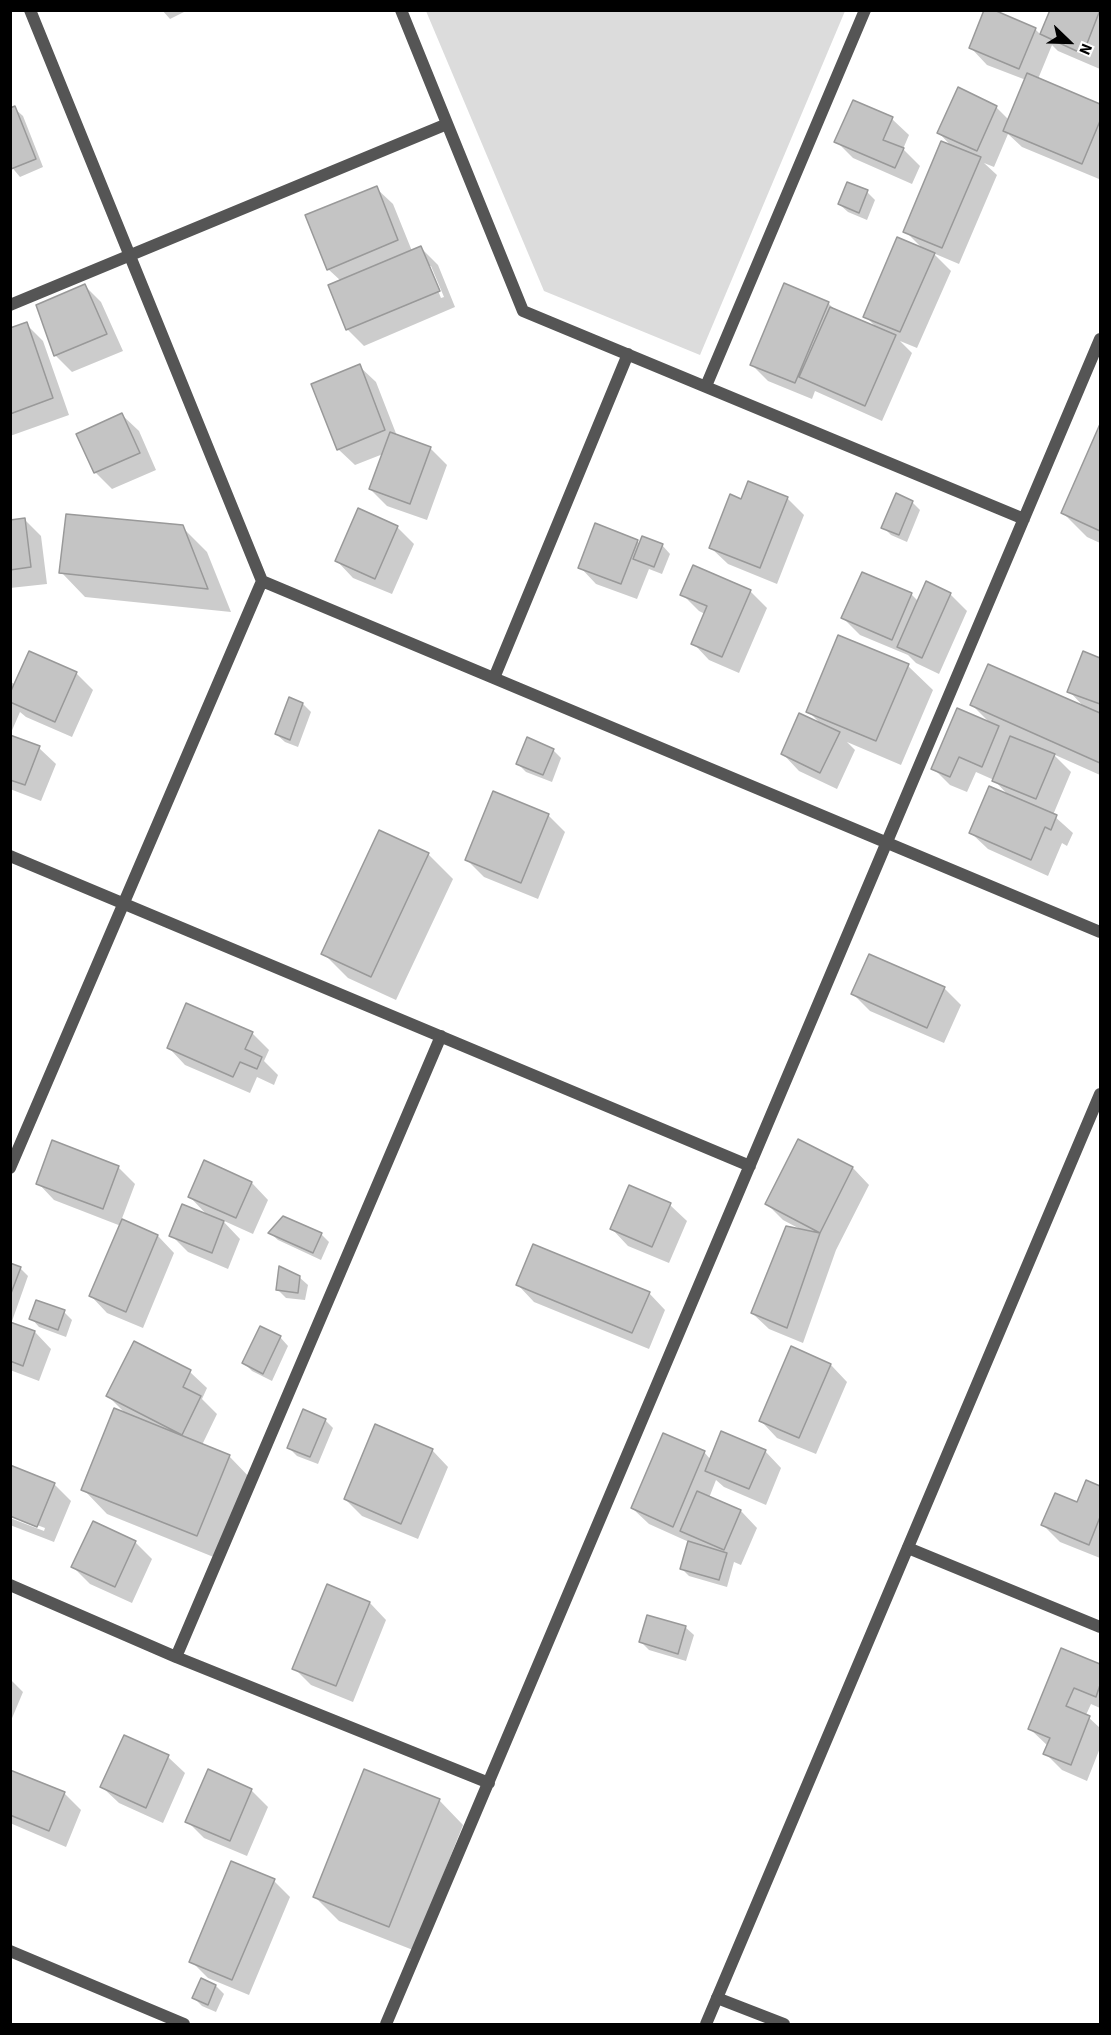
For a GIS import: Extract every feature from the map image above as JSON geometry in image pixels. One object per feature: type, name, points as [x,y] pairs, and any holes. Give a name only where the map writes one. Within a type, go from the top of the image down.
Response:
[{"type":"street","points":[[30,10],[262,581],[1101,932]]},
{"type":"street","points":[[401,10],[523,311],[1024,519]]},
{"type":"street","points":[[706,386],[865,10]]},
{"type":"street","points":[[10,305],[447,124]]},
{"type":"street","points":[[386,2025],[1101,339]]},
{"type":"street","points":[[494,678],[628,354]]},
{"type":"street","points":[[10,1168],[262,581]]},
{"type":"street","points":[[10,856],[750,1166]]},
{"type":"street","points":[[176,1657],[441,1036]]},
{"type":"street","points":[[706,2025],[1101,1094]]},
{"type":"street","points":[[908,1548],[1101,1627]]},
{"type":"street","points":[[10,1585],[176,1657],[489,1782]]},
{"type":"street","points":[[10,1950],[183,2025]]},
{"type":"street","points":[[717,1998],[784,2025]]},
{"type":"shaded area","points":[[426,11],[845,11],[700,355],[544,291]]},
{"type":"building","points":[[984,10],[994,10],[1036,28],[1019,69],[969,48]]},
{"type":"building","points":[[1050,10],[1100,10],[1083,54],[1040,34]]},
{"type":"building","points":[[1027,73],[1100,104],[1100,121],[1082,164],[1003,131]]},
{"type":"building","points":[[958,87],[997,106],[977,151],[937,133]]},
{"type":"building","points":[[853,100],[893,117],[883,140],[904,148],[895,168],[834,142]]},
{"type":"building","points":[[15,106],[36,159],[11,169],[10,108]]},
{"type":"building","points":[[941,141],[981,157],[942,248],[903,232]]},
{"type":"building","points":[[847,182],[868,190],[859,213],[838,204]]},
{"type":"building","points":[[377,186],[398,240],[327,270],[305,215]]},
{"type":"building","points":[[897,237],[935,253],[900,332],[863,317]]},
{"type":"building","points":[[421,246],[440,291],[346,330],[328,285]]},
{"type":"building","points":[[784,283],[829,302],[795,383],[750,365]]},
{"type":"building","points":[[85,284],[107,334],[54,356],[36,305]]},
{"type":"building","points":[[830,307],[896,335],[865,406],[799,377]]},
{"type":"building","points":[[27,322],[53,398],[10,414],[10,328]]},
{"type":"building","points":[[360,364],[385,430],[337,450],[311,384]]},
{"type":"building","points":[[122,413],[140,453],[94,473],[76,434]]},
{"type":"building","points":[[1100,424],[1100,531],[1061,513]]},
{"type":"building","points":[[390,432],[431,447],[410,504],[369,489]]},
{"type":"building","points":[[748,481],[788,497],[760,568],[709,548],[730,494],[741,499]]},
{"type":"building","points":[[896,493],[913,501],[899,535],[881,528]]},
{"type":"building","points":[[358,508],[398,526],[375,579],[335,561]]},
{"type":"building","points":[[66,514],[183,525],[208,589],[59,573]]},
{"type":"building","points":[[25,518],[31,567],[10,570],[10,520]]},
{"type":"building","points":[[595,523],[638,540],[621,584],[578,568]]},
{"type":"building","points":[[642,536],[663,544],[654,567],[633,559]]},
{"type":"building","points":[[693,565],[751,590],[722,657],[691,644],[707,606],[680,595]]},
{"type":"building","points":[[862,572],[912,593],[892,640],[841,618]]},
{"type":"building","points":[[926,581],[951,593],[922,658],[897,647]]},
{"type":"building","points":[[838,635],[909,664],[876,741],[806,712]]},
{"type":"building","points":[[29,651],[77,672],[55,722],[10,702],[10,693]]},
{"type":"building","points":[[1083,651],[1100,658],[1100,704],[1067,692]]},
{"type":"building","points":[[988,664],[1100,713],[1100,763],[970,705]]},
{"type":"building","points":[[289,697],[303,703],[290,740],[275,734]]},
{"type":"building","points":[[957,708],[999,726],[982,767],[959,757],[950,777],[931,769]]},
{"type":"building","points":[[799,713],[840,732],[820,773],[781,754]]},
{"type":"building","points":[[10,735],[40,746],[25,785],[10,780]]},
{"type":"building","points":[[1010,736],[1055,754],[1036,799],[992,781]]},
{"type":"building","points":[[527,737],[554,749],[543,775],[516,764]]},
{"type":"building","points":[[989,786],[1057,815],[1051,830],[1045,827],[1031,860],[969,833]]},
{"type":"building","points":[[493,791],[549,814],[521,883],[465,860]]},
{"type":"building","points":[[379,830],[429,853],[371,977],[321,954]]},
{"type":"building","points":[[869,954],[945,987],[927,1028],[851,994]]},
{"type":"building","points":[[186,1003],[253,1032],[245,1049],[262,1057],[257,1069],[240,1062],[233,1077],[167,1048]]},
{"type":"building","points":[[798,1139],[853,1167],[820,1233],[765,1204]]},
{"type":"building","points":[[52,1140],[119,1166],[103,1209],[36,1184]]},
{"type":"building","points":[[204,1160],[252,1182],[236,1218],[188,1197]]},
{"type":"building","points":[[629,1185],[671,1203],[652,1247],[610,1229]]},
{"type":"building","points":[[182,1204],[224,1221],[212,1253],[169,1236]]},
{"type":"building","points":[[283,1216],[322,1233],[313,1253],[268,1233]]},
{"type":"building","points":[[122,1219],[158,1235],[126,1312],[89,1296]]},
{"type":"building","points":[[786,1226],[820,1233],[787,1328],[751,1313]]},
{"type":"building","points":[[533,1244],[650,1292],[632,1333],[516,1285]]},
{"type":"building","points":[[10,1263],[21,1267],[10,1296]]},
{"type":"building","points":[[279,1266],[300,1276],[298,1293],[276,1290]]},
{"type":"building","points":[[36,1300],[65,1310],[58,1330],[29,1319]]},
{"type":"building","points":[[10,1322],[35,1331],[23,1366],[10,1361]]},
{"type":"building","points":[[260,1326],[281,1336],[263,1374],[242,1363]]},
{"type":"building","points":[[134,1341],[191,1370],[183,1387],[201,1396],[182,1435],[106,1396]]},
{"type":"building","points":[[791,1346],[831,1364],[799,1438],[759,1421]]},
{"type":"building","points":[[114,1408],[230,1455],[197,1536],[81,1490]]},
{"type":"building","points":[[303,1409],[326,1419],[310,1457],[287,1448]]},
{"type":"building","points":[[375,1424],[433,1449],[401,1524],[344,1499]]},
{"type":"building","points":[[721,1431],[766,1450],[749,1489],[705,1471]]},
{"type":"building","points":[[663,1433],[705,1451],[673,1527],[631,1508]]},
{"type":"building","points":[[10,1465],[55,1483],[37,1527],[10,1516]]},
{"type":"building","points":[[1086,1480],[1100,1486],[1100,1517],[1089,1545],[1041,1525],[1055,1493],[1077,1502]]},
{"type":"building","points":[[697,1491],[741,1510],[724,1550],[680,1531]]},
{"type":"building","points":[[93,1521],[136,1541],[115,1587],[71,1567]]},
{"type":"building","points":[[688,1541],[727,1553],[719,1580],[680,1569]]},
{"type":"building","points":[[327,1584],[370,1602],[336,1686],[292,1669]]},
{"type":"building","points":[[647,1615],[686,1626],[678,1654],[639,1642]]},
{"type":"building","points":[[1061,1648],[1100,1664],[1100,1685],[1096,1697],[1074,1688],[1066,1706],[1090,1716],[1071,1765],[1043,1754],[1050,1738],[1028,1729]]},
{"type":"building","points":[[124,1735],[169,1755],[146,1808],[100,1787]]},
{"type":"building","points":[[208,1769],[252,1789],[230,1841],[185,1822]]},
{"type":"building","points":[[364,1769],[440,1799],[389,1927],[313,1897]]},
{"type":"building","points":[[10,1770],[65,1792],[49,1831],[10,1815]]},
{"type":"building","points":[[231,1861],[275,1879],[232,1980],[189,1962]]},
{"type":"building","points":[[201,1978],[216,1985],[208,2005],[192,1998]]}]
